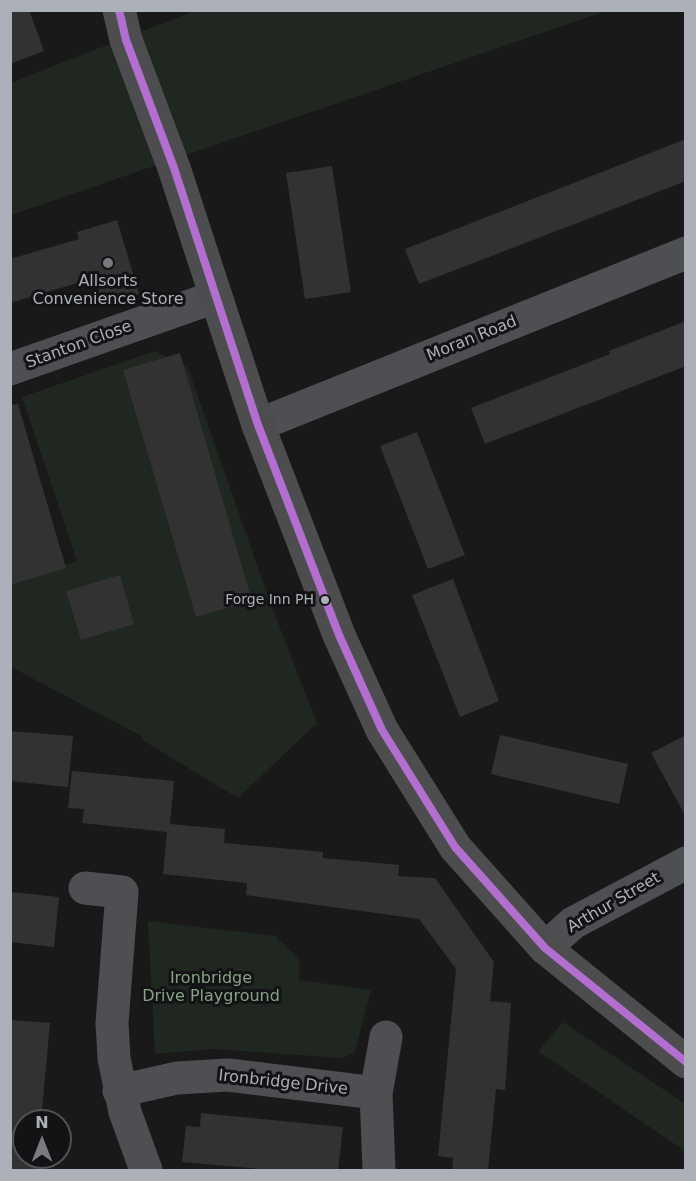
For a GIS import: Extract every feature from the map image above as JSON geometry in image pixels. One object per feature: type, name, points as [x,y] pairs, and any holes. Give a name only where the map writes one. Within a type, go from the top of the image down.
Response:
[{"type":"main road","points":[[123,25],[174,168],[258,424],[339,635],[382,730],[455,847],[545,948],[686,1062]]},
{"type":"street","name":"Moran Road","points":[[258,424],[686,254]]},
{"type":"street","name":"Stanton Close","points":[[10,369],[215,297]]},
{"type":"street","name":"Arthur Street","points":[[545,948],[573,923],[686,863]]},
{"type":"street","points":[[85,888],[122,892],[112,1023],[119,1091],[146,1170]]},
{"type":"street","points":[[379,1170],[376,1093],[386,1037]]},
{"type":"street","name":"Ironbridge Drive","points":[[119,1091],[177,1078],[228,1075],[376,1093]]},
{"type":"green space","points":[[194,11],[606,11],[11,215],[10,83]]},
{"type":"green space","points":[[155,351],[188,368],[270,602],[317,723],[238,798],[142,740],[143,737],[11,667],[10,583],[77,561],[22,397]]},
{"type":"green space","name":"Ironbridge Drive Playground","points":[[148,921],[275,936],[299,959],[299,980],[371,990],[355,1052],[342,1058],[213,1049],[155,1054]]},
{"type":"green space","points":[[563,1022],[685,1104],[685,1151],[538,1051]]},
{"type":"building","points":[[10,10],[29,10],[44,51],[10,64]]},
{"type":"building","points":[[686,139],[686,181],[419,284],[405,249]]},
{"type":"building","points":[[332,166],[351,292],[305,299],[286,173]]},
{"type":"building","points":[[117,220],[139,294],[98,306],[91,279],[10,303],[10,259],[79,239],[77,232]]},
{"type":"building","points":[[686,321],[686,366],[485,444],[471,408],[610,354],[609,351]]},
{"type":"building","points":[[180,353],[252,601],[196,617],[123,370]]},
{"type":"building","points":[[18,404],[66,568],[10,585],[10,405]]},
{"type":"building","points":[[417,432],[465,555],[428,569],[380,446]]},
{"type":"building","points":[[120,575],[134,624],[81,640],[66,591]]},
{"type":"building","points":[[453,579],[499,701],[460,717],[412,595]]},
{"type":"building","points":[[10,731],[73,736],[68,787],[10,781]]},
{"type":"building","points":[[500,735],[628,764],[619,804],[491,774]]},
{"type":"building","points":[[686,735],[686,817],[651,753]]},
{"type":"building","points":[[72,771],[174,781],[170,824],[225,829],[224,843],[323,852],[323,858],[399,865],[398,876],[435,878],[494,962],[490,1001],[511,1003],[505,1090],[496,1089],[488,1170],[452,1170],[453,1158],[438,1156],[456,969],[419,919],[246,895],[247,883],[163,874],[167,832],[82,823],[84,809],[68,808]]},
{"type":"building","points":[[10,892],[59,897],[54,947],[10,942]]},
{"type":"building","points":[[10,1020],[50,1023],[42,1109],[12,1109],[12,1169],[37,1170],[10,1170]]},
{"type":"building","points":[[201,1113],[343,1127],[338,1170],[272,1170],[182,1162],[186,1126],[200,1127]]},
{"type":"transit line","points":[[119,10],[126,40],[174,168],[258,425],[339,635],[382,730],[455,847],[545,948],[686,1062]]},
{"type":"place","name":"Allsorts Convenience Store","points":[[108,263]]},
{"type":"place","name":"Forge Inn PH","points":[[325,600]]}]
